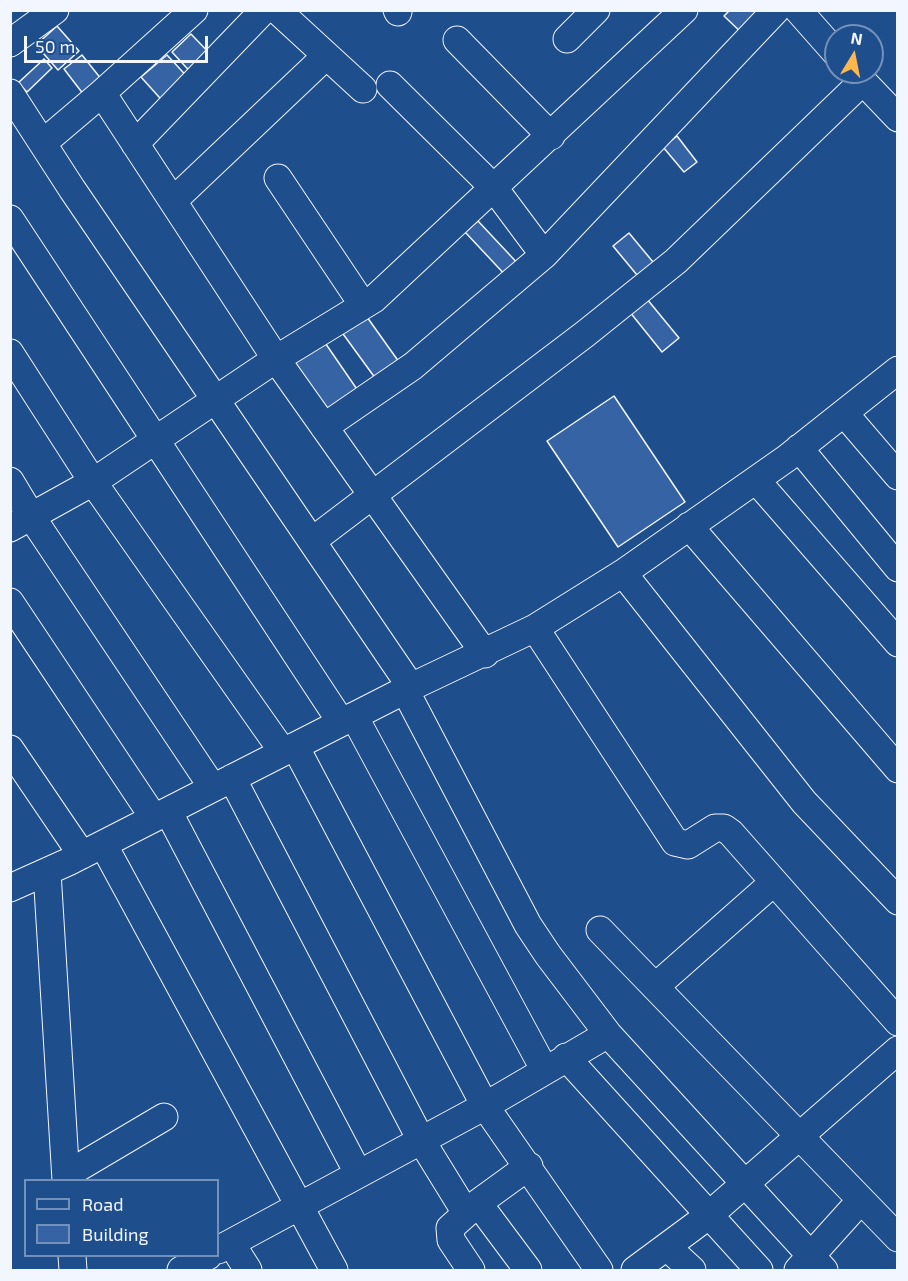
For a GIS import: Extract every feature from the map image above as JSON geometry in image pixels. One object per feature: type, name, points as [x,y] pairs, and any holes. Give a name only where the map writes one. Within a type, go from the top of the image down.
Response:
[{"type":"street","points":[[10,43],[55,10]]},
{"type":"street","points":[[43,143],[194,10]]},
{"type":"street","points":[[135,144],[264,10]]},
{"type":"street","points":[[277,10],[363,89]]},
{"type":"street","points":[[567,39],[596,10]]},
{"type":"street","points":[[21,522],[93,482],[276,359],[374,298],[684,10]]},
{"type":"street","points":[[324,427],[413,366],[544,255],[776,10]]},
{"type":"street","points":[[798,10],[824,39]]},
{"type":"street","points":[[457,40],[551,136]]},
{"type":"street","points":[[172,201],[326,56]]},
{"type":"street","points":[[312,541],[676,261],[851,84]]},
{"type":"street","points":[[865,84],[897,118]]},
{"type":"street","points":[[390,85],[494,188],[544,255]]},
{"type":"street","points":[[10,93],[19,128],[43,143],[312,541],[408,688],[528,925],[608,1034],[745,1184],[811,1266],[861,1200]]},
{"type":"street","points":[[102,93],[276,359],[485,654]]},
{"type":"street","points":[[278,178],[363,305]]},
{"type":"street","points":[[10,219],[155,441],[348,719],[555,1063],[759,1270]]},
{"type":"street","points":[[10,353],[93,482],[289,749],[485,1106],[600,1270]]},
{"type":"street","points":[[10,888],[93,849],[408,688],[485,654],[535,628],[623,573],[756,480],[897,370]]},
{"type":"street","points":[[844,413],[897,476]]},
{"type":"street","points":[[799,448],[897,568]]},
{"type":"street","points":[[756,480],[897,643]]},
{"type":"street","points":[[10,481],[21,522],[223,783],[421,1140],[472,1208],[528,1270]]},
{"type":"street","points":[[689,526],[897,769]]},
{"type":"street","points":[[623,573],[804,802],[897,901]]},
{"type":"street","points":[[10,602],[161,814],[358,1173]]},
{"type":"street","points":[[535,628],[675,842],[688,845],[715,828],[724,828],[897,1022]]},
{"type":"street","points":[[10,749],[93,849],[334,1270]]},
{"type":"street","points":[[46,872],[66,1178],[164,1117]]},
{"type":"street","points":[[655,987],[774,882]]},
{"type":"street","points":[[600,930],[897,1238]]},
{"type":"street","points":[[248,1270],[219,1250],[485,1106],[608,1034]]},
{"type":"street","points":[[635,1270],[708,1216],[801,1138],[897,1050]]},
{"type":"street","points":[[471,1270],[449,1234],[452,1224],[529,1166]]},
{"type":"street","points":[[667,1246],[692,1270]]},
{"type":"street","points":[[181,1270],[206,1257]]},
{"type":"building","points":[[730,10],[772,10],[745,36],[724,16]]},
{"type":"building","points":[[57,26],[79,51],[58,70],[36,45]]},
{"type":"building","points":[[191,34],[215,59],[196,78],[172,52]]},
{"type":"building","points":[[82,55],[102,80],[84,95],[64,69]]},
{"type":"building","points":[[167,55],[194,84],[168,107],[141,77]]},
{"type":"building","points":[[44,59],[52,68],[27,92],[18,83]]},
{"type":"building","points":[[677,136],[697,162],[684,172],[663,147]]},
{"type":"building","points":[[478,221],[522,268],[509,279],[465,232]]},
{"type":"building","points":[[629,233],[658,268],[642,281],[613,246]]},
{"type":"building","points":[[642,293],[679,338],[662,352],[625,306]]},
{"type":"building","points":[[362,310],[404,369],[381,386],[338,327]]},
{"type":"building","points":[[319,334],[363,398],[333,419],[289,354]]},
{"type":"building","points":[[614,396],[685,502],[618,547],[547,441]]}]
